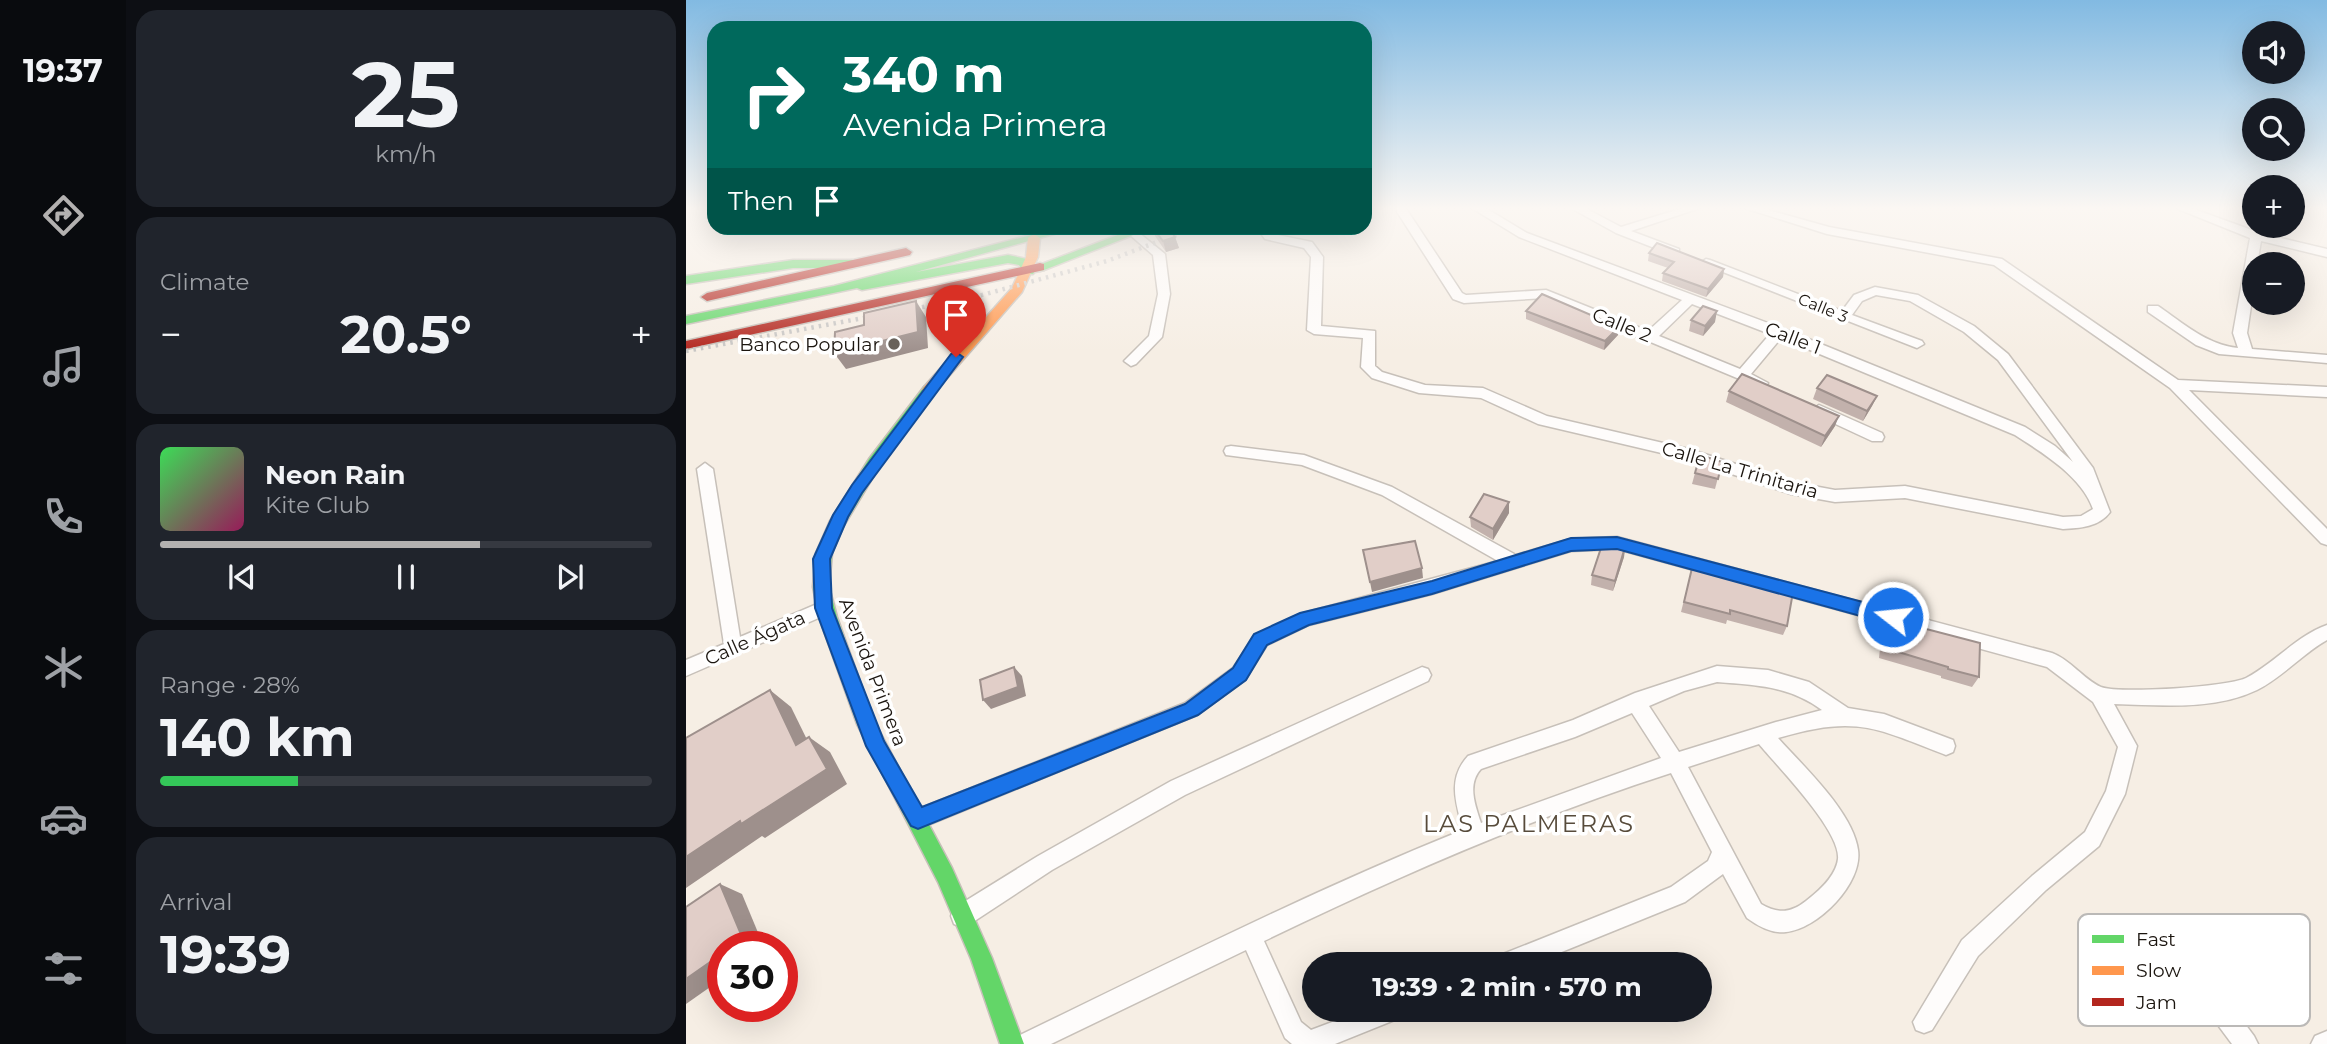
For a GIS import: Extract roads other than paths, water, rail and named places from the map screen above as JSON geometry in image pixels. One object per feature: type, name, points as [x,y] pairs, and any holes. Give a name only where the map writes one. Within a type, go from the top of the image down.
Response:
[{"type":"main road","points":[[696,299],[890,256]]},
{"type":"main road","points":[[686,320],[834,290],[966,256]]},
{"type":"main road","name":"Avenida Primera","points":[[1012,1044],[989,977],[918,819],[876,746],[824,608],[821,559],[841,515],[895,436],[956,357],[1000,310],[1029,271],[1033,256]]},
{"type":"main road","points":[[686,345],[1029,271],[1070,256]]},
{"type":"main road","points":[[834,290],[910,279],[1008,259],[1023,262],[1029,271]]},
{"type":"main road","points":[[686,280],[793,264],[852,264]]},
{"type":"street","points":[[1132,361],[1155,337],[1164,294],[1159,256]]},
{"type":"street","name":"Calle La Trinitaria","points":[[1316,256],[1314,330],[1370,334],[1370,372],[1424,390],[1483,393],[1543,420],[1689,454],[1791,488],[1835,496],[1905,492],[2063,523],[2083,522],[2102,512],[2096,493]]},
{"type":"street","name":"Calle 2","points":[[1431,256],[1457,296],[1464,299],[1546,294],[1779,392]]},
{"type":"street","name":"Calle 1","points":[[1576,256],[1779,332],[2020,431],[2050,450],[2096,493]]},
{"type":"street","name":"Calle 3","points":[[1686,256],[1917,344]]},
{"type":"street","points":[[1964,256],[1998,262],[2175,385],[2327,540]]},
{"type":"street","points":[[2246,351],[2239,333],[2253,256]]},
{"type":"street","points":[[1844,317],[1858,298],[1875,291],[1914,298],[1969,328],[2003,357],[2088,472],[2096,493]]},
{"type":"street","points":[[1650,337],[1690,299]]},
{"type":"street","points":[[2153,310],[2201,342],[2224,351],[2327,359]]},
{"type":"street","points":[[1742,375],[1779,332]]},
{"type":"street","points":[[2175,385],[2327,392]]},
{"type":"street","points":[[1804,403],[1877,437]]},
{"type":"street","points":[[1231,451],[1304,460],[1388,491],[1514,562]]},
{"type":"street","points":[[705,469],[733,648]]},
{"type":"street","points":[[918,819],[1191,709],[1239,674],[1261,640],[1306,619],[1432,587],[1571,545],[1617,543],[2052,661],[2099,696],[2128,746],[2115,794],[2092,839],[2039,883],[1970,948],[1924,1022]]},
{"type":"street","name":"Calle Ágata","points":[[686,668],[824,608]]},
{"type":"street","points":[[2099,696],[2215,694],[2235,691],[2251,684],[2309,640],[2327,632]]},
{"type":"street","points":[[1474,835],[1462,785],[1465,770],[1475,762],[1575,728],[1635,701],[1717,674],[1768,678],[1808,690],[1845,716]]},
{"type":"street","points":[[962,916],[1045,863],[1178,788],[1422,675]]},
{"type":"street","points":[[1635,701],[1675,762],[1754,911],[1769,922],[1796,921],[1830,895],[1846,866],[1849,848],[1842,833],[1764,736]]},
{"type":"street","points":[[1026,1044],[1474,835],[1675,762],[1810,722],[1845,716],[1875,720],[1946,746]]},
{"type":"street","points":[[1536,952],[1678,895],[1715,868],[1723,852]]},
{"type":"street","points":[[1251,937],[1293,1030],[1308,1043],[1361,1022]]},
{"type":"street","points":[[2233,1026],[2246,1044]]},
{"type":"railway","points":[[686,351],[971,298],[1121,256]]},
{"type":"place","name":"Banco Popular","points":[[894,344]]},
{"type":"district","name":"LAS PALMERAS","points":[[1529,823]]}]
